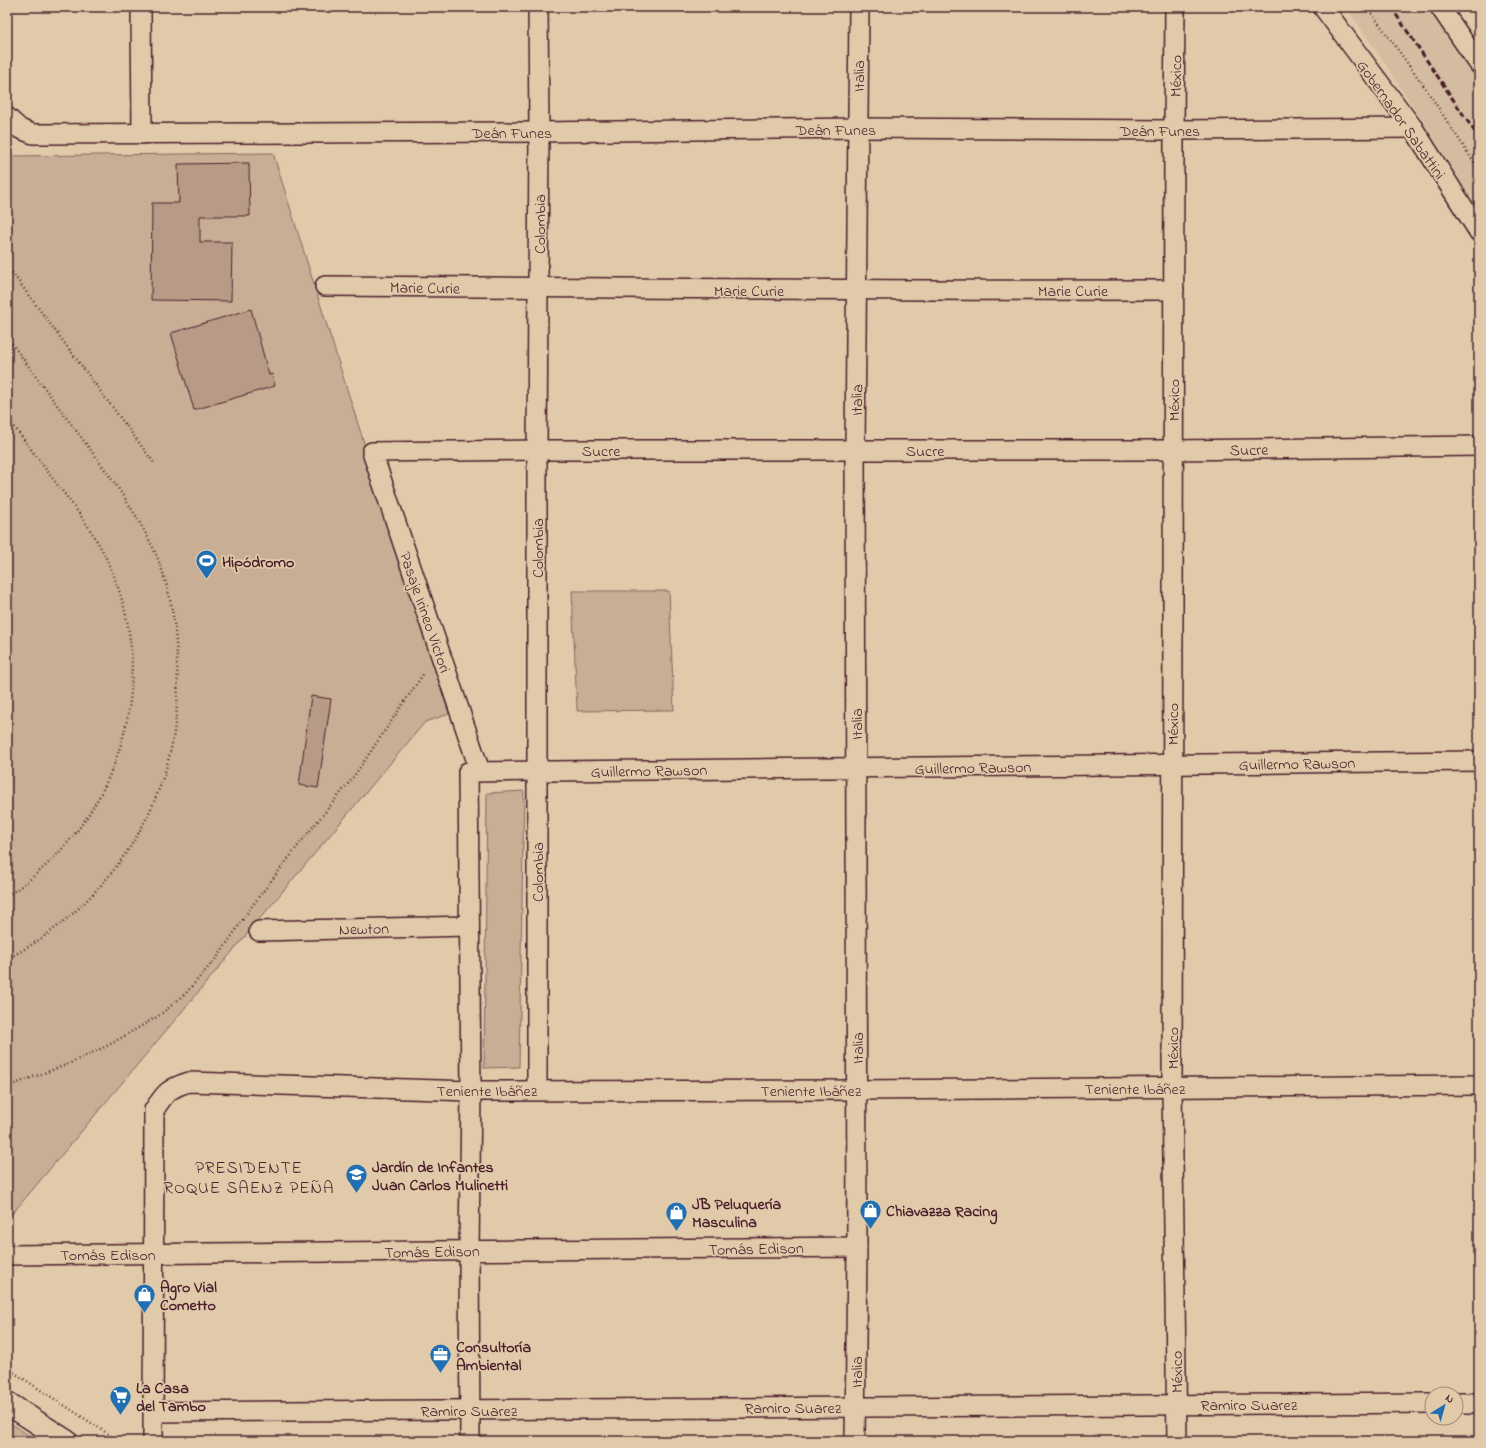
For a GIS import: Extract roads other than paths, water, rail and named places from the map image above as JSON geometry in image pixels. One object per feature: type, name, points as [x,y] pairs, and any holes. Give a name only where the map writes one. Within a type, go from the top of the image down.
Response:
[{"type":"highway","points":[[7,1403],[66,1441]]},
{"type":"street","points":[[141,7],[142,134]]},
{"type":"street","name":"Colombia","points":[[537,1090],[538,7]]},
{"type":"street","name":"Italia","points":[[855,1441],[857,1090],[855,451],[859,7]]},
{"type":"street","name":"México","points":[[1175,7],[1172,1088],[1177,1441]]},
{"type":"street","name":"Gobernador Sabattini","points":[[1323,7],[1413,128],[1479,232]]},
{"type":"street","points":[[1440,7],[1479,64]]},
{"type":"street","name":"Deán Funes","points":[[7,117],[20,129],[34,134],[539,132],[858,128],[1174,130],[1413,128]]},
{"type":"street","name":"Marie Curie","points":[[325,286],[857,291],[1174,290]]},
{"type":"street","name":"Sucre","points":[[372,452],[537,450],[1173,450],[1479,446]]},
{"type":"street","name":"Pasaje Irineo Victori","points":[[372,452],[474,772]]},
{"type":"street","name":"Guillermo Rawson","points":[[474,772],[1479,761]]},
{"type":"street","points":[[470,1441],[469,1250],[471,1091],[469,926],[474,772]]},
{"type":"street","name":"Newton","points":[[259,931],[469,926]]},
{"type":"street","name":"Teniente Ibáñez","points":[[154,1253],[154,1110],[164,1094],[177,1086],[189,1082],[471,1091],[857,1090],[1479,1085]]},
{"type":"street","name":"Tomás Edison","points":[[7,1255],[857,1247]]},
{"type":"street","points":[[153,1441],[154,1253]]},
{"type":"street","name":"Ramiro Suarez","points":[[154,1412],[1424,1403]]},
{"type":"street","points":[[1464,1403],[1479,1403]]},
{"type":"railway","points":[[1391,7],[1479,138]]},
{"type":"place","name":"Hipódromo","points":[[207,580]]},
{"type":"place","name":"Jardín de Infantes Juan Carlos Mulinetti","points":[[357,1194]]},
{"type":"place","name":"Chiavazza Racing","points":[[870,1230]]},
{"type":"place","name":"JB Peluquería Masculina","points":[[677,1232]]},
{"type":"place","name":"Agro Vial Cometto","points":[[145,1314]]},
{"type":"place","name":"Consultoría Ambiental","points":[[441,1374]]},
{"type":"place","name":"La Casa del Tambo","points":[[121,1416]]},
{"type":"district","name":"PRESIDENTE ROQUE SAENZ PEÑA","points":[[249,1177]]}]
